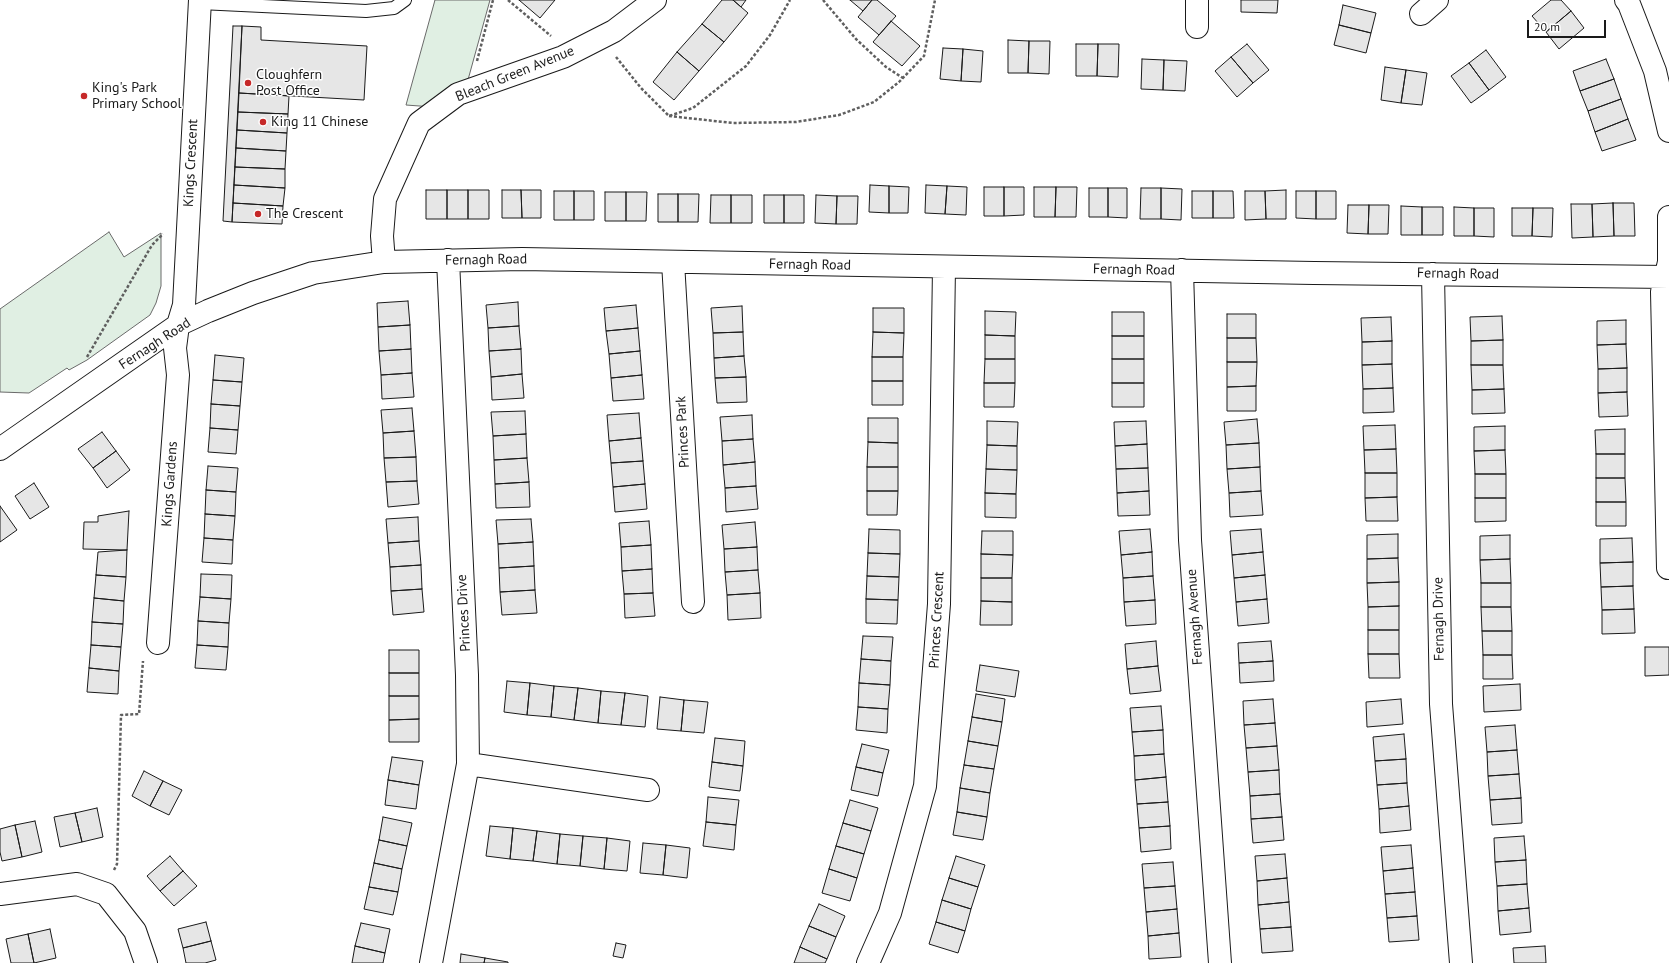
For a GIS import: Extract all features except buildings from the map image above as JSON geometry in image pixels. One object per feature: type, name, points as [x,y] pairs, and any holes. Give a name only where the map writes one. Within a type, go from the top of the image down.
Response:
[{"type":"street","name":"Bleach Green Avenue","points":[[384,262],[382,236],[385,199],[419,123],[458,94],[571,53],[603,37],[614,31],[655,0]]},
{"type":"street","points":[[1192,0],[1197,27]]},
{"type":"street","points":[[1626,0],[1629,4],[1655,70],[1669,130]]},
{"type":"street","name":"Kings Crescent","points":[[178,325],[184,304],[200,1]]},
{"type":"street","points":[[1668,568],[1662,292],[1667,277],[1669,262],[1669,217]]},
{"type":"street","name":"Fernagh Road","points":[[0,449],[84,392],[178,325],[253,293],[313,273],[384,262],[522,259],[1314,273],[1667,277]]},
{"type":"street","name":"Princes Drive","points":[[431,963],[468,764],[467,675],[448,260]]},
{"type":"street","name":"Princes Park","points":[[673,262],[693,602]]},
{"type":"street","name":"Princes Crescent","points":[[868,963],[890,913],[925,786],[939,604],[944,267]]},
{"type":"street","name":"Fernagh Avenue","points":[[1182,270],[1190,540],[1220,963]]},
{"type":"street","name":"Fernagh Drive","points":[[1433,274],[1441,704],[1461,963]]},
{"type":"street","name":"Kings Gardens","points":[[158,643],[178,375],[175,348],[178,325]]},
{"type":"street","points":[[468,764],[648,790]]},
{"type":"street","points":[[0,894],[77,884],[106,894],[136,931],[146,963]]},
{"type":"lane","points":[[200,1],[366,11],[394,8],[405,0]]},
{"type":"path","points":[[470,90],[493,0]]},
{"type":"path","points":[[508,0],[571,53]]},
{"type":"path","points":[[669,116],[693,108],[746,66],[770,36],[790,0]]},
{"type":"path","points":[[823,0],[856,39],[886,67],[903,78]]},
{"type":"path","points":[[603,37],[641,88],[669,116],[733,122],[796,122],[839,115],[874,102],[903,78],[924,56],[935,0]]},
{"type":"path","points":[[84,392],[87,356],[152,245],[188,209]]},
{"type":"path","points":[[106,894],[117,864],[122,715],[138,714],[144,650],[158,643]]},
{"type":"green space","points":[[435,0],[490,0],[466,87],[433,107],[406,105]]},
{"type":"green space","points":[[109,232],[124,257],[161,233],[161,286],[156,303],[150,315],[87,360],[69,370],[67,368],[29,393],[0,392],[0,309]]},
{"type":"place","name":"Cloughfern Post Office","points":[[248,83]]},
{"type":"place","name":"King's Park Primary School","points":[[84,96]]},
{"type":"place","name":"King 11 Chinese","points":[[263,122]]},
{"type":"place","name":"The Crescent","points":[[258,214]]}]
